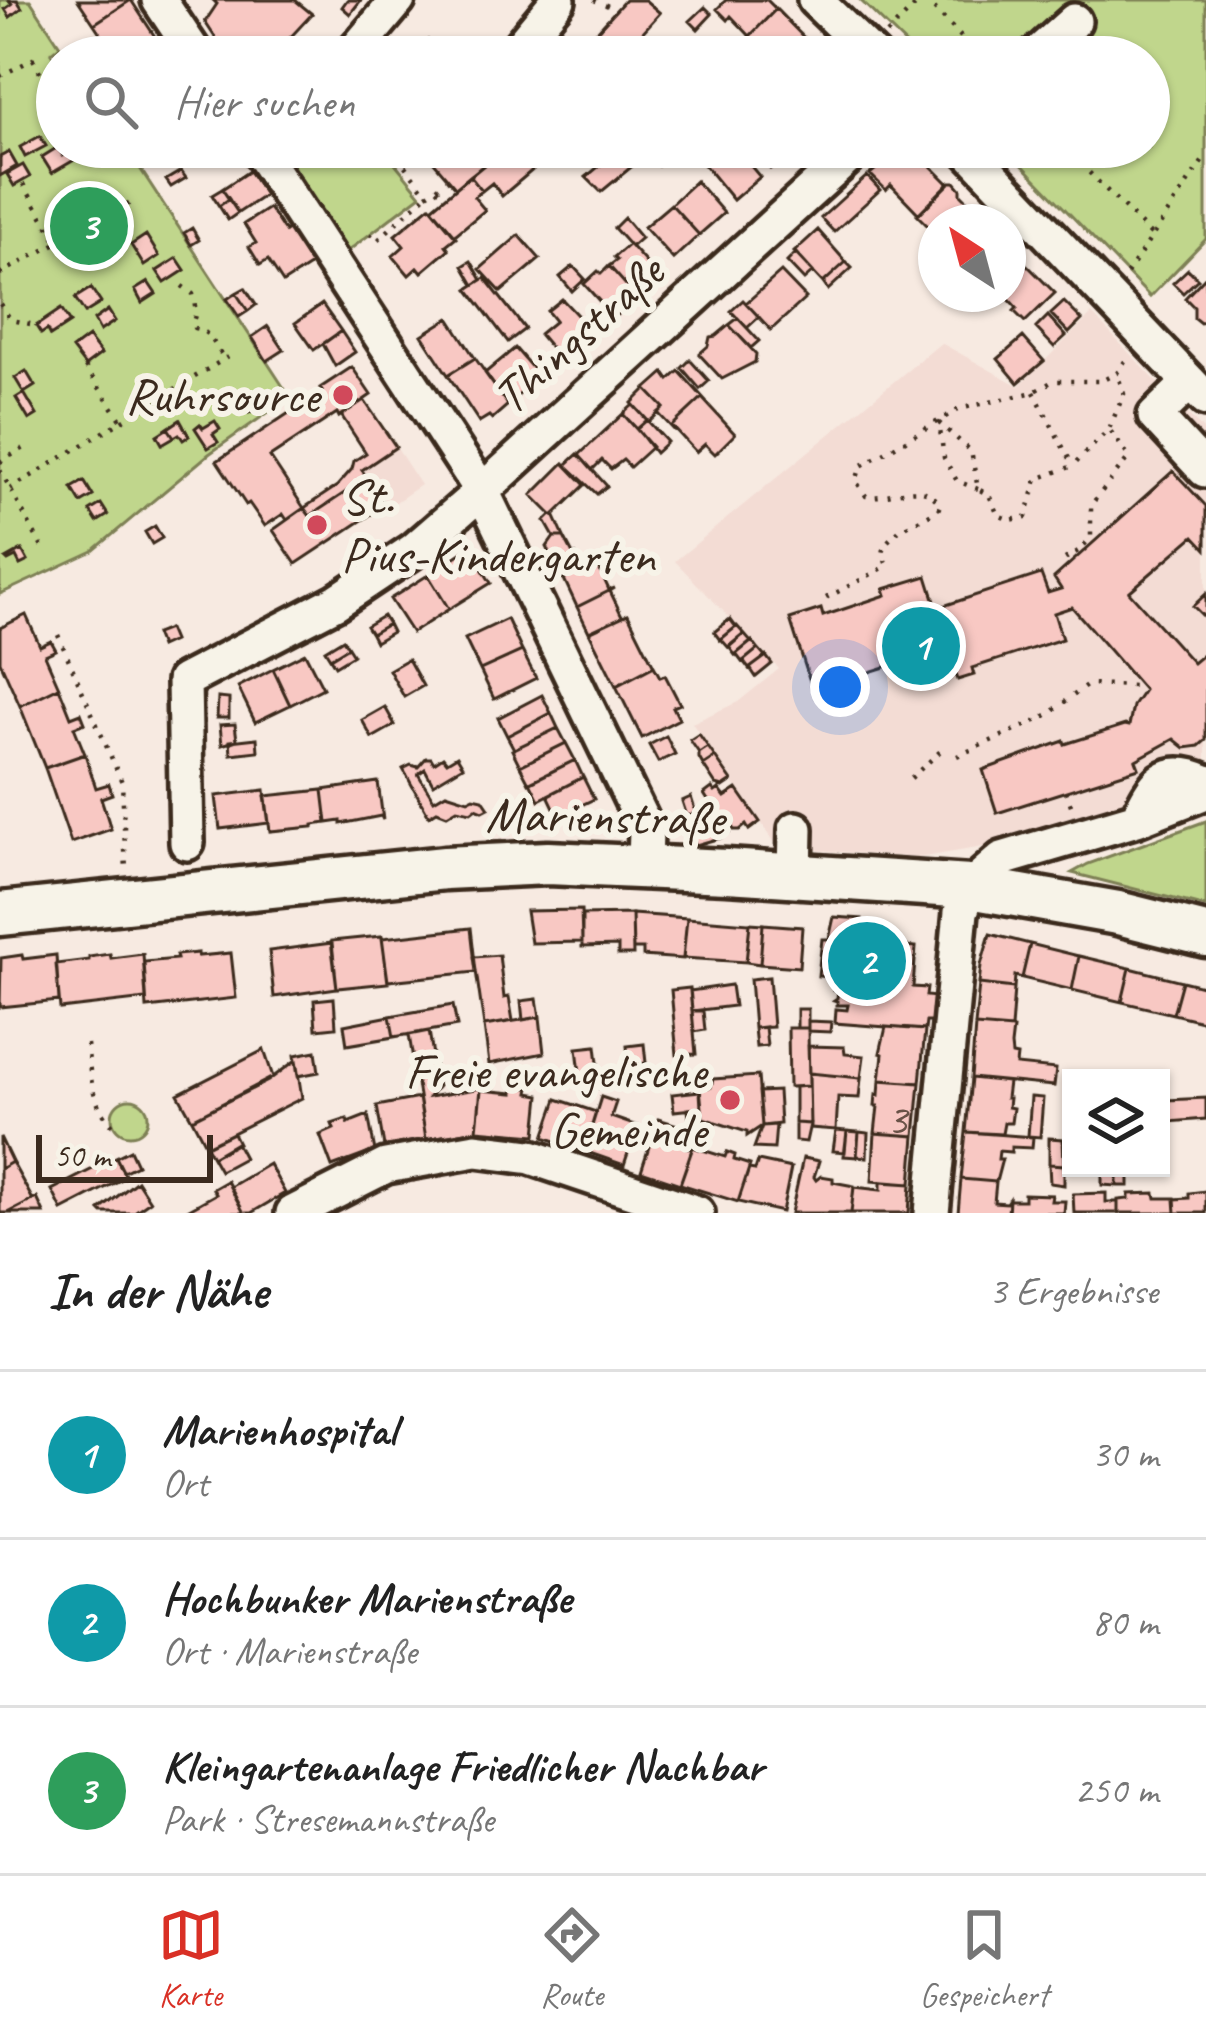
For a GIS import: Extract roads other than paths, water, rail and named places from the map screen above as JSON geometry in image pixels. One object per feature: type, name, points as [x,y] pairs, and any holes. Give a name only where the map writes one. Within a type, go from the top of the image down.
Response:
[{"type":"main road","name":"Marienstraße","points":[[0,914],[445,868],[548,863],[970,887],[1118,913],[1206,935]]},
{"type":"street","points":[[159,0],[183,36]]},
{"type":"street","points":[[368,36],[398,0]]},
{"type":"street","points":[[528,36],[558,0]]},
{"type":"street","points":[[815,0],[853,36]]},
{"type":"street","points":[[1058,36],[1075,21]]},
{"type":"street","points":[[277,168],[482,491],[646,829],[644,866]]},
{"type":"street","name":"Thingstraße","points":[[188,843],[184,681],[336,602],[414,550],[837,168]]},
{"type":"street","points":[[996,168],[1198,391],[1155,416],[1205,470]]},
{"type":"street","points":[[1137,818],[1155,784],[1169,776],[1188,773],[1206,782]]},
{"type":"street","points":[[932,1213],[961,912],[970,887],[1002,860],[1206,791]]},
{"type":"street","points":[[795,875],[796,830]]},
{"type":"street","points":[[1042,898],[1048,846]]},
{"type":"street","points":[[310,1209],[386,1166],[476,1150],[531,1156],[697,1213]]},
{"type":"place","name":"Kleingartenanlage Friedlicher Nachbar","points":[[89,226]]},
{"type":"place","name":"Ruhrsource","points":[[343,395]]},
{"type":"place","name":"St. Pius-Kindergarten","points":[[317,525]]},
{"type":"place","name":"Marienhospital","points":[[921,646]]},
{"type":"place","name":"Hochbunker Marienstraße","points":[[867,961]]},
{"type":"place","name":"Freie evangelische Gemeinde","points":[[730,1100]]}]
